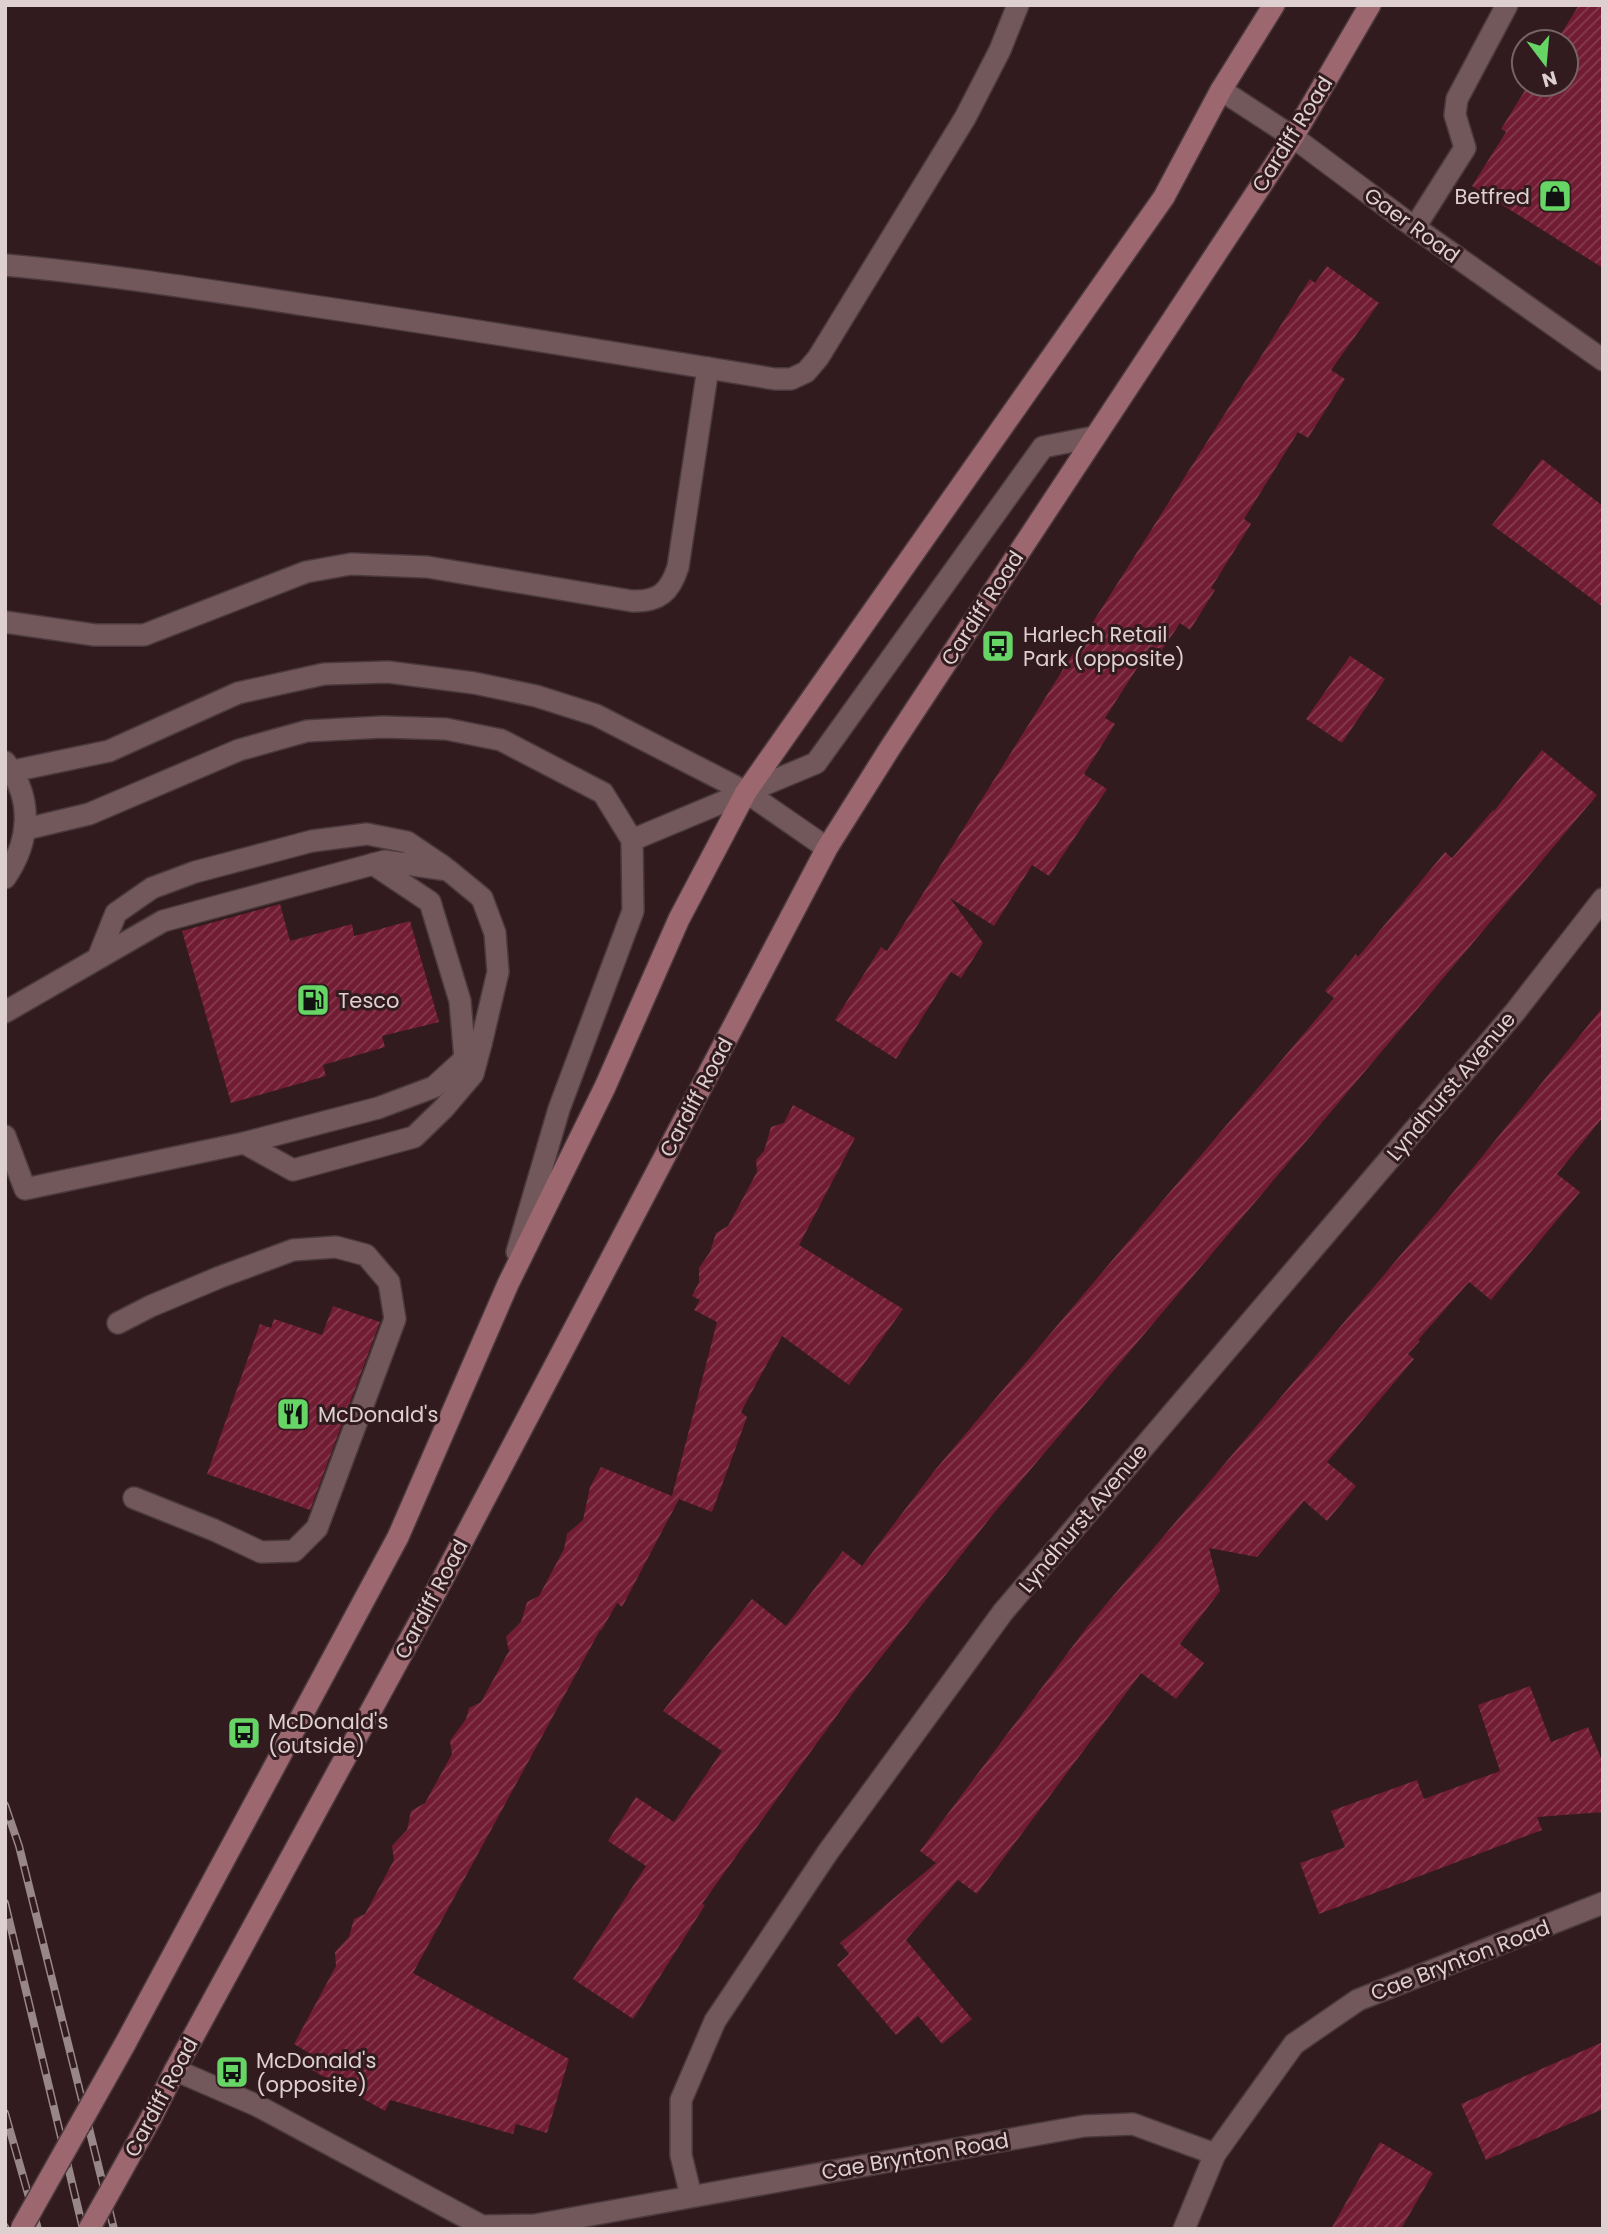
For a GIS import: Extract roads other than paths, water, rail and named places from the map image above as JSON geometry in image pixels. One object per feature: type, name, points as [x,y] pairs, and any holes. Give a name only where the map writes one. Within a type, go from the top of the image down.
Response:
[{"type":"main road","points":[[22,2229],[125,2044],[398,1537],[508,1284],[605,1087],[679,919],[746,792],[1164,197],[1222,90],[1274,5]]},
{"type":"main road","name":"Cardiff Road","points":[[89,2229],[439,1584],[827,848],[890,748],[1293,137],[1370,5]]},
{"type":"street","points":[[5,265],[78,271],[232,293],[775,379],[792,379],[806,372],[818,358],[857,297],[965,118],[1000,50],[1018,5]]},
{"type":"street","points":[[1415,227],[1465,148],[1455,116],[1457,99],[1507,5]]},
{"type":"street","name":"Gaer Road","points":[[1222,90],[1293,137],[1415,227],[1602,358]]},
{"type":"street","points":[[5,622],[95,635],[144,635],[306,572],[351,564],[427,567],[646,602],[661,595],[673,583],[678,567],[708,368]]},
{"type":"street","points":[[632,840],[816,764],[1043,447],[1094,437]]},
{"type":"street","points":[[5,878],[17,861],[26,829],[24,800],[9,766],[109,751],[238,693],[324,674],[388,672],[474,683],[536,696],[596,715],[746,792],[827,848]]},
{"type":"street","points":[[26,829],[89,814],[239,750],[307,731],[383,727],[446,729],[501,740],[603,793],[632,840],[634,911],[559,1109],[508,1284]]},
{"type":"street","points":[[5,1136],[25,1189],[244,1143],[378,1108],[434,1087],[473,1051],[498,972],[495,933],[482,898],[407,842],[367,834],[312,841],[195,872],[152,888],[116,913],[98,958]]},
{"type":"street","points":[[5,1012],[163,921],[385,861],[448,870]]},
{"type":"street","points":[[244,1143],[293,1170],[414,1137],[473,1074],[473,1051],[430,902],[373,864]]},
{"type":"street","name":"Lyndhurst Avenue","points":[[691,2196],[681,2155],[681,2100],[715,2021],[828,1852],[1003,1612],[1515,1012],[1603,900]]},
{"type":"street","points":[[118,1323],[162,1301],[293,1250],[336,1247],[366,1255],[389,1282],[395,1319],[317,1528],[294,1551],[261,1552],[214,1530],[134,1499]]},
{"type":"street","name":"Cae Brynton Road","points":[[175,2070],[256,2105],[482,2226],[535,2227],[691,2196],[1084,2126],[1133,2124],[1215,2154],[1294,2044],[1358,2000],[1603,1903]]},
{"type":"street","points":[[1184,2229],[1215,2154]]},
{"type":"railway","points":[[5,1805],[19,1846],[114,2229]]},
{"type":"railway","points":[[5,1903],[83,2229]]},
{"type":"railway","points":[[5,2113],[38,2229]]},
{"type":"place","name":"Betfred","points":[[1555,196]]},
{"type":"place","name":"Harlech Retail Park (opposite)","points":[[998,646]]},
{"type":"place","name":"Tesco","points":[[313,1000]]},
{"type":"place","name":"McDonald's","points":[[293,1414]]},
{"type":"place","name":"McDonald's (outside)","points":[[244,1733]]},
{"type":"place","name":"McDonald's (opposite)","points":[[232,2072]]}]
